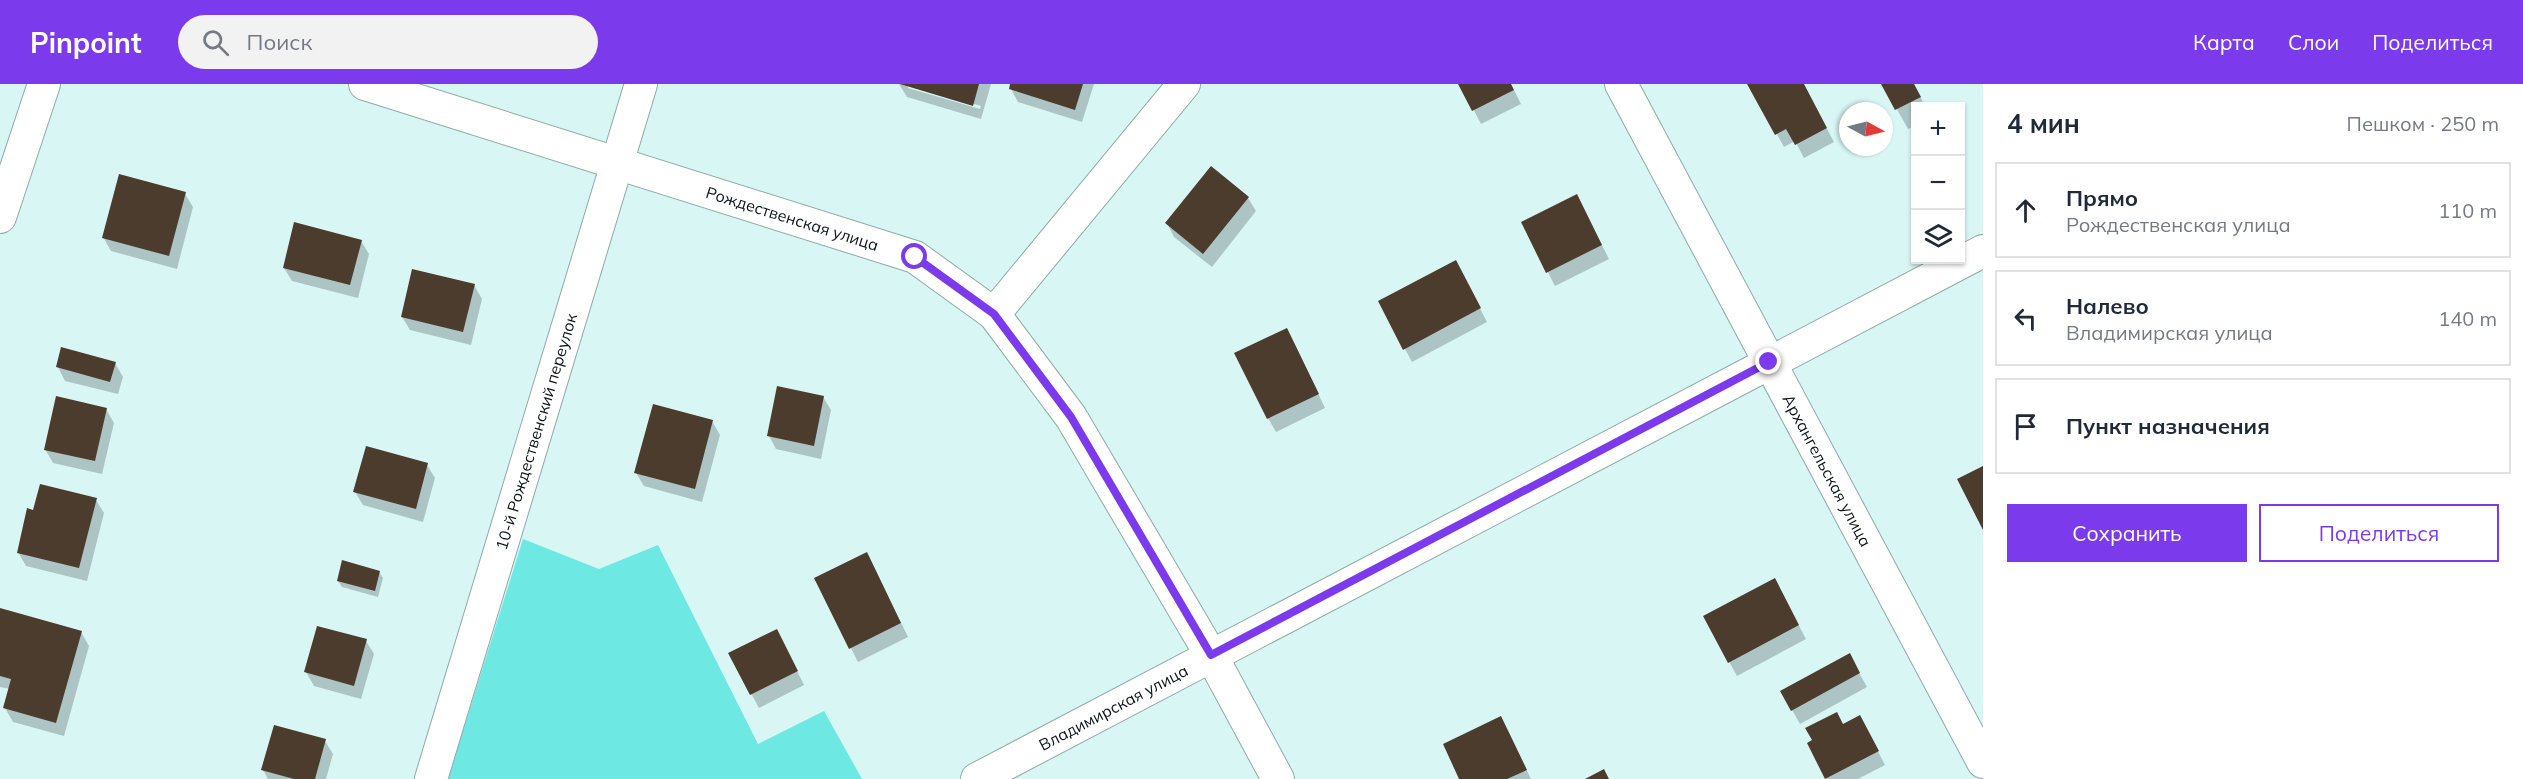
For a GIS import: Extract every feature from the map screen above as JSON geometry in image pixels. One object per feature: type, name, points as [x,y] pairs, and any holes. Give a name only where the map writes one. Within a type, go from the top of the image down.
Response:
[{"type":"street","points":[[0,217],[44,84]]},
{"type":"street","name":"Рождественская улица","points":[[365,84],[915,257],[994,314],[1071,417],[1211,655],[1278,779]]},
{"type":"street","name":"10-й Рождественский переулок","points":[[431,779],[641,84]]},
{"type":"street","points":[[994,314],[1184,84]]},
{"type":"street","name":"Архангельская улица","points":[[1621,84],[1983,762]]},
{"type":"street","name":"Владимирская улица","points":[[977,779],[1983,251]]},
{"type":"shaded area","points":[[523,539],[599,569],[658,545],[758,744],[824,711],[862,779],[448,779]]},
{"type":"building","points":[[900,84],[979,84],[973,106]]},
{"type":"building","points":[[1010,84],[1083,84],[1075,110],[1009,89]]},
{"type":"building","points":[[1458,84],[1511,84],[1514,90],[1472,111]]},
{"type":"building","points":[[1747,84],[1804,84],[1827,128],[1795,145],[1786,129],[1775,135]]},
{"type":"building","points":[[1881,84],[1914,84],[1921,97],[1895,110],[1893,102],[1891,102]]},
{"type":"building","points":[[1211,166],[1249,197],[1203,254],[1165,223]]},
{"type":"building","points":[[119,174],[186,192],[169,256],[102,238]]},
{"type":"building","points":[[1577,194],[1602,245],[1546,273],[1521,222]]},
{"type":"building","points":[[294,222],[362,240],[350,285],[283,268]]},
{"type":"building","points":[[1456,260],[1481,308],[1403,350],[1378,301]]},
{"type":"building","points":[[412,269],[475,284],[463,332],[401,317]]},
{"type":"building","points":[[1287,328],[1319,394],[1267,419],[1234,353]]},
{"type":"building","points":[[61,347],[116,362],[110,382],[56,367]]},
{"type":"building","points":[[777,386],[824,396],[814,446],[767,436]]},
{"type":"building","points":[[56,396],[107,408],[95,461],[44,450]]},
{"type":"building","points":[[653,404],[713,420],[695,489],[634,473]]},
{"type":"building","points":[[366,446],[428,463],[416,509],[353,492]]},
{"type":"building","points":[[1983,466],[1983,530],[1957,479]]},
{"type":"building","points":[[40,484],[97,498],[79,568],[17,553],[27,508],[33,510]]},
{"type":"building","points":[[867,552],[901,623],[849,649],[814,578]]},
{"type":"building","points":[[342,560],[380,571],[375,591],[337,581]]},
{"type":"building","points":[[1775,578],[1799,625],[1728,663],[1703,616]]},
{"type":"building","points":[[0,608],[82,631],[56,723],[3,708],[11,679],[0,676]]},
{"type":"building","points":[[317,626],[367,639],[354,686],[304,672]]},
{"type":"building","points":[[777,629],[798,671],[750,695],[728,653]]},
{"type":"building","points":[[1850,653],[1860,673],[1791,711],[1780,691]]},
{"type":"building","points":[[1837,712],[1843,724],[1860,715],[1879,751],[1825,779],[1807,743],[1812,740],[1805,728]]},
{"type":"building","points":[[1501,716],[1527,770],[1507,779],[1459,779],[1443,744]]},
{"type":"building","points":[[274,725],[326,739],[315,779],[294,779],[261,770]]},
{"type":"building","points":[[1604,769],[1609,779],[1585,779]]},
{"type":"route","points":[[915,257],[994,314],[1071,417],[1211,655],[1769,362]]}]
